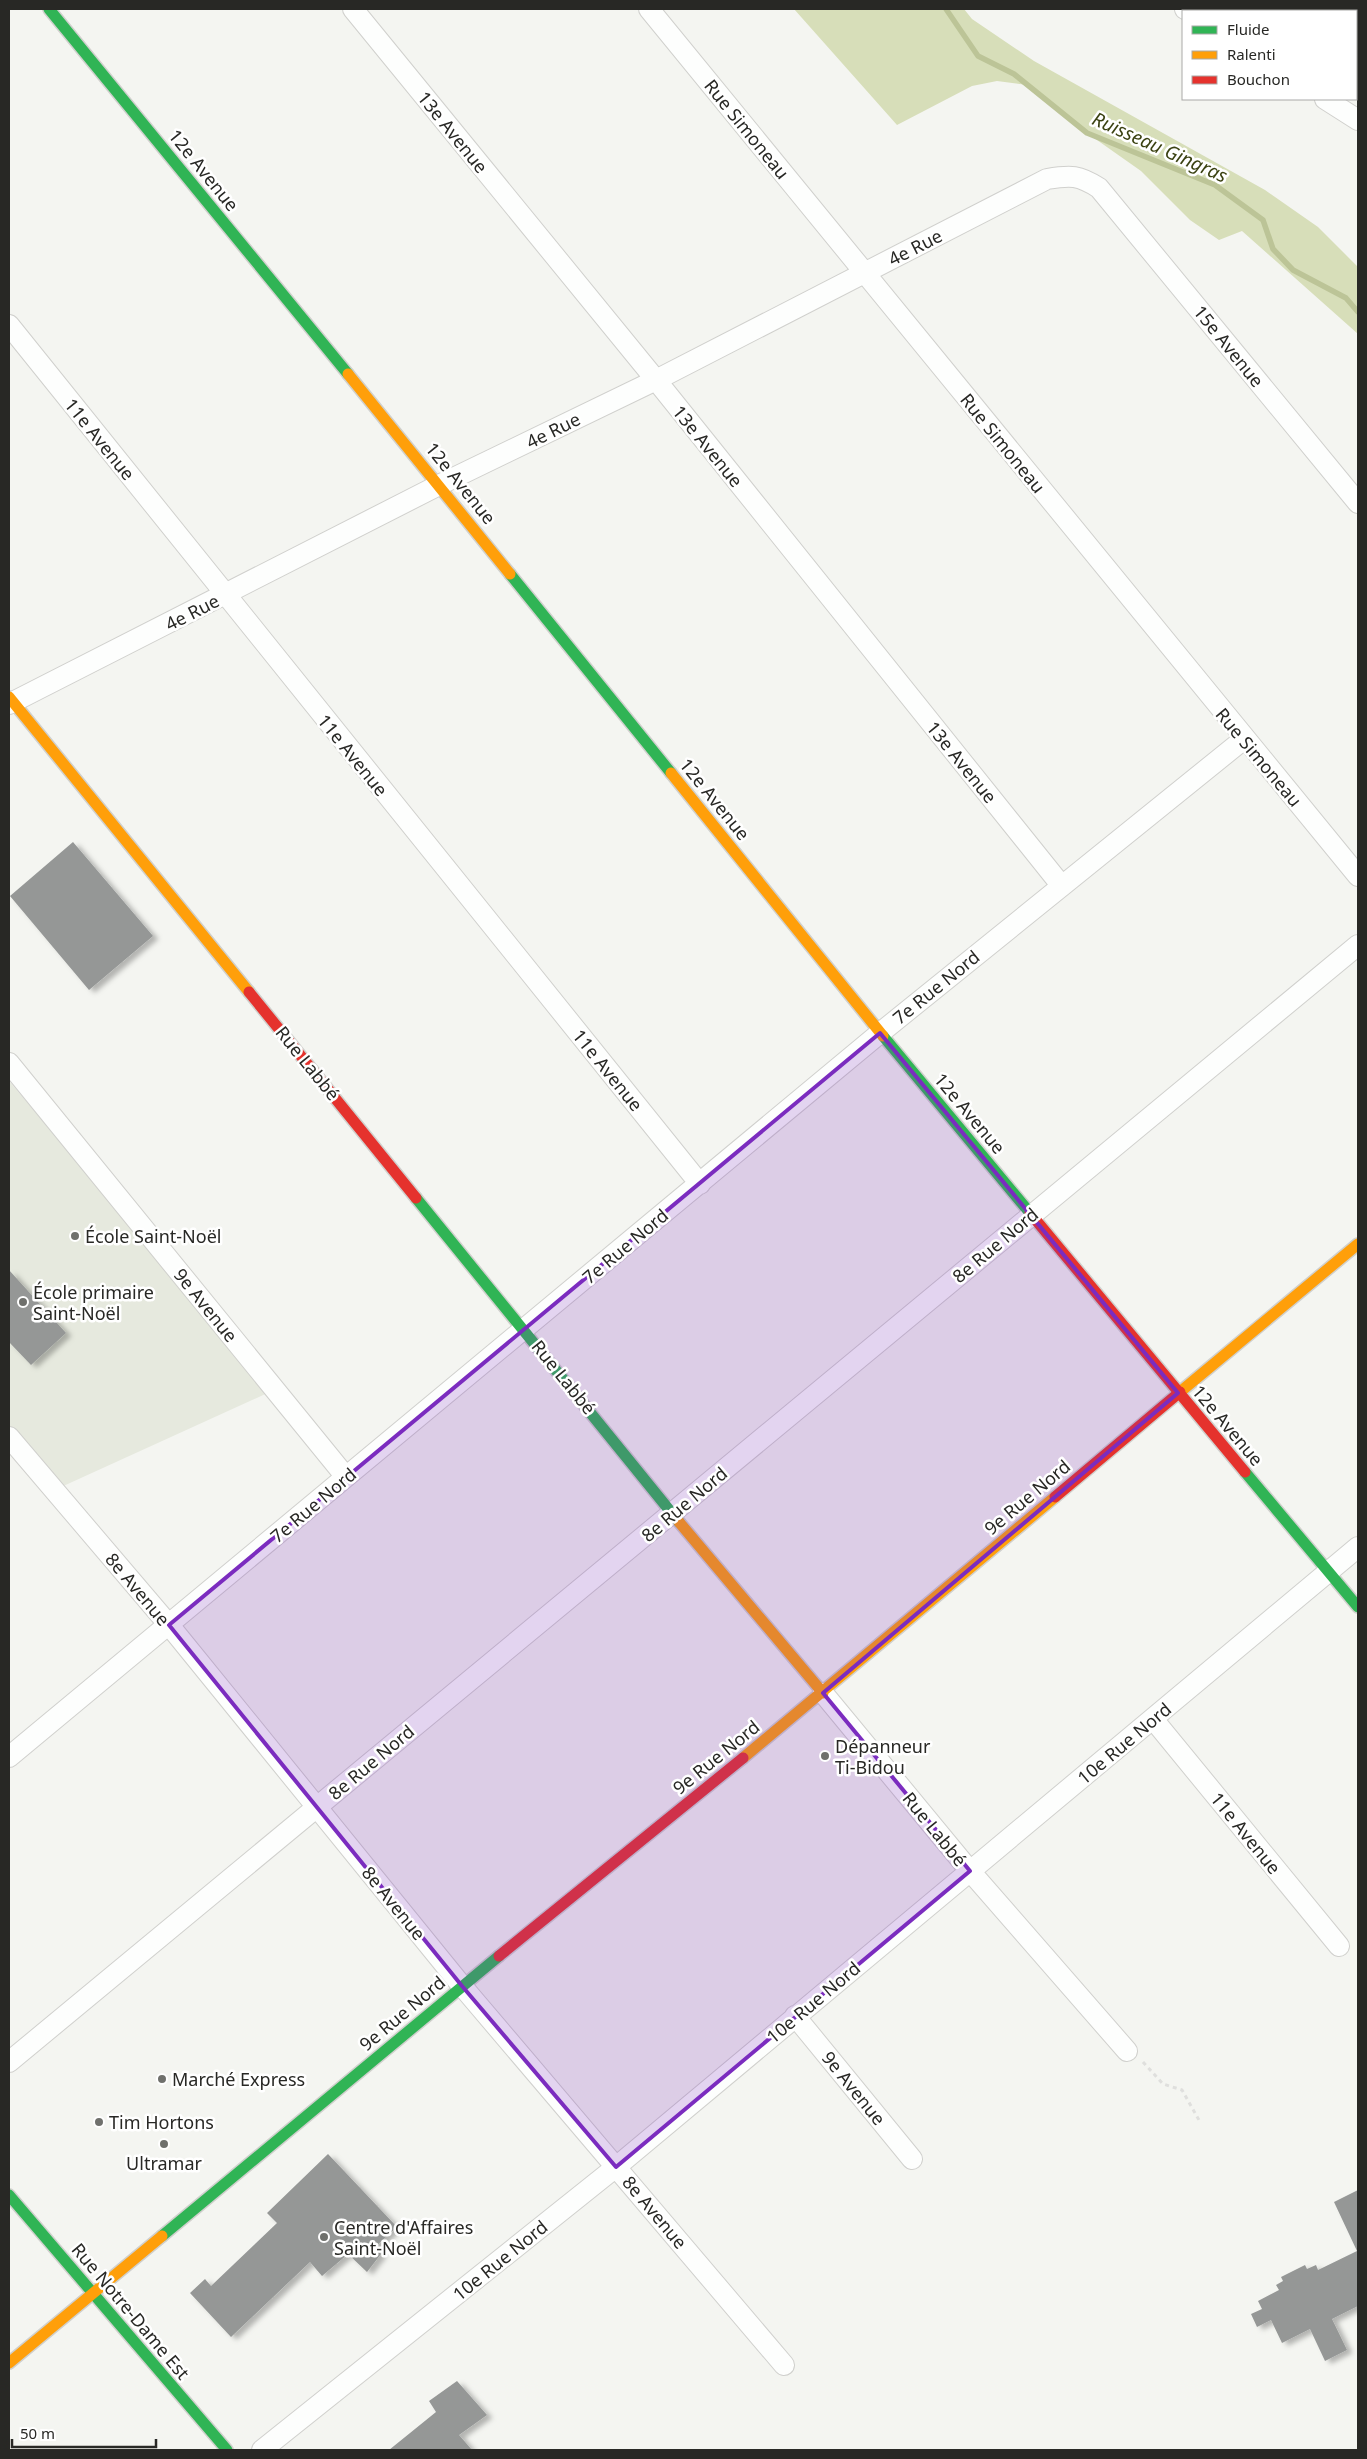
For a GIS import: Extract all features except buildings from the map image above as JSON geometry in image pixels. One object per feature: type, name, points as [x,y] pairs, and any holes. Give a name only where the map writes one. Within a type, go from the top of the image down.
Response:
[{"type":"street","name":"12e Avenue","points":[[49,9],[439,484],[880,1033],[1358,1607]]},
{"type":"street","name":"13e Avenue","points":[[353,9],[656,380],[1061,886]]},
{"type":"street","name":"Rue Simoneau","points":[[649,9],[1244,739],[1358,876]]},
{"type":"street","points":[[1327,100],[1358,120]]},
{"type":"street","name":"4e Rue","points":[[10,701],[225,596],[439,484],[656,380],[1047,179],[1068,176],[1082,178],[1100,188]]},
{"type":"street","name":"15e Avenue","points":[[1100,188],[1358,504]]},
{"type":"street","name":"11e Avenue","points":[[9,325],[225,596],[700,1184]]},
{"type":"street","name":"Rue Labbé","points":[[10,701],[526,1330],[672,1513],[970,1872],[1127,2052]]},
{"type":"street","name":"7e Rue Nord","points":[[9,1756],[526,1330],[880,1033],[1244,739]]},
{"type":"street","name":"8e Rue Nord","points":[[9,2062],[1358,946]]},
{"type":"street","name":"9e Avenue","points":[[9,1063],[346,1478]]},
{"type":"street","name":"9e Rue Nord","points":[[9,2363],[462,1986],[823,1693],[1178,1393],[1358,1244]]},
{"type":"street","name":"8e Avenue","points":[[9,1437],[169,1625],[462,1986],[784,2364]]},
{"type":"street","name":"10e Rue Nord","points":[[262,2450],[616,2167],[1358,1547]]},
{"type":"street","name":"11e Avenue","points":[[1153,1719],[1338,1946]]},
{"type":"street","name":"9e Avenue","points":[[795,2016],[912,2159]]},
{"type":"street","name":"Rue Notre-Dame Est","points":[[9,2195],[227,2450]]},
{"type":"path","points":[[1127,2052],[1139,2057],[1163,2084],[1182,2090],[1199,2120]]},
{"type":"highlighted area","points":[[880,1033],[1178,1393],[823,1693],[970,1871],[616,2167],[462,1986],[169,1625]]},
{"type":"shaded area","name":"École Saint-Noël","points":[[9,1081],[272,1391],[48,1493],[9,1446]]},
{"type":"green space","points":[[794,9],[964,9],[972,19],[1034,61],[1265,190],[1318,227],[1358,267],[1358,334],[1242,231],[1219,240],[1190,220],[1141,171],[1087,133],[1027,85],[997,81],[972,86],[897,125]]},
{"type":"waterway","name":"Ruisseau Gingras","points":[[946,9],[978,56],[1014,74],[1087,133],[1215,185],[1263,220],[1273,249],[1293,270],[1346,298],[1358,312]]},
{"type":"traffic: fast","points":[[49,9],[348,374]]},
{"type":"traffic: fast","points":[[510,574],[671,773]]},
{"type":"traffic: fast","points":[[883,1036],[1030,1213]]},
{"type":"traffic: fast","points":[[416,1198],[679,1522]]},
{"type":"traffic: fast","points":[[1245,1472],[1358,1607]]},
{"type":"traffic: fast","points":[[162,2236],[499,1956]]},
{"type":"traffic: fast","points":[[9,2195],[227,2450]]},
{"type":"traffic: slow","points":[[348,374],[510,574]]},
{"type":"traffic: slow","points":[[9,697],[249,992]]},
{"type":"traffic: slow","points":[[671,773],[883,1036]]},
{"type":"traffic: slow","points":[[1180,1392],[1358,1244]]},
{"type":"traffic: slow","points":[[743,1758],[1055,1497]]},
{"type":"traffic: slow","points":[[679,1522],[823,1693]]},
{"type":"traffic: slow","points":[[9,2363],[162,2236]]},
{"type":"traffic: jam","points":[[249,992],[416,1198]]},
{"type":"traffic: jam","points":[[1030,1213],[1245,1472]]},
{"type":"traffic: jam","points":[[1055,1497],[1180,1392]]},
{"type":"traffic: jam","points":[[499,1956],[743,1758]]},
{"type":"place","name":"École Saint-Noël","points":[[75,1236]]},
{"type":"place","name":"École primaire Saint-Noël","points":[[23,1302]]},
{"type":"place","name":"Dépanneur Ti-Bidou","points":[[825,1756]]},
{"type":"place","name":"Marché Express","points":[[162,2079]]},
{"type":"place","name":"Tim Hortons","points":[[99,2122]]},
{"type":"place","name":"Ultramar","points":[[164,2144]]},
{"type":"place","name":"Centre d'Affaires Saint-Noël","points":[[324,2237]]}]
